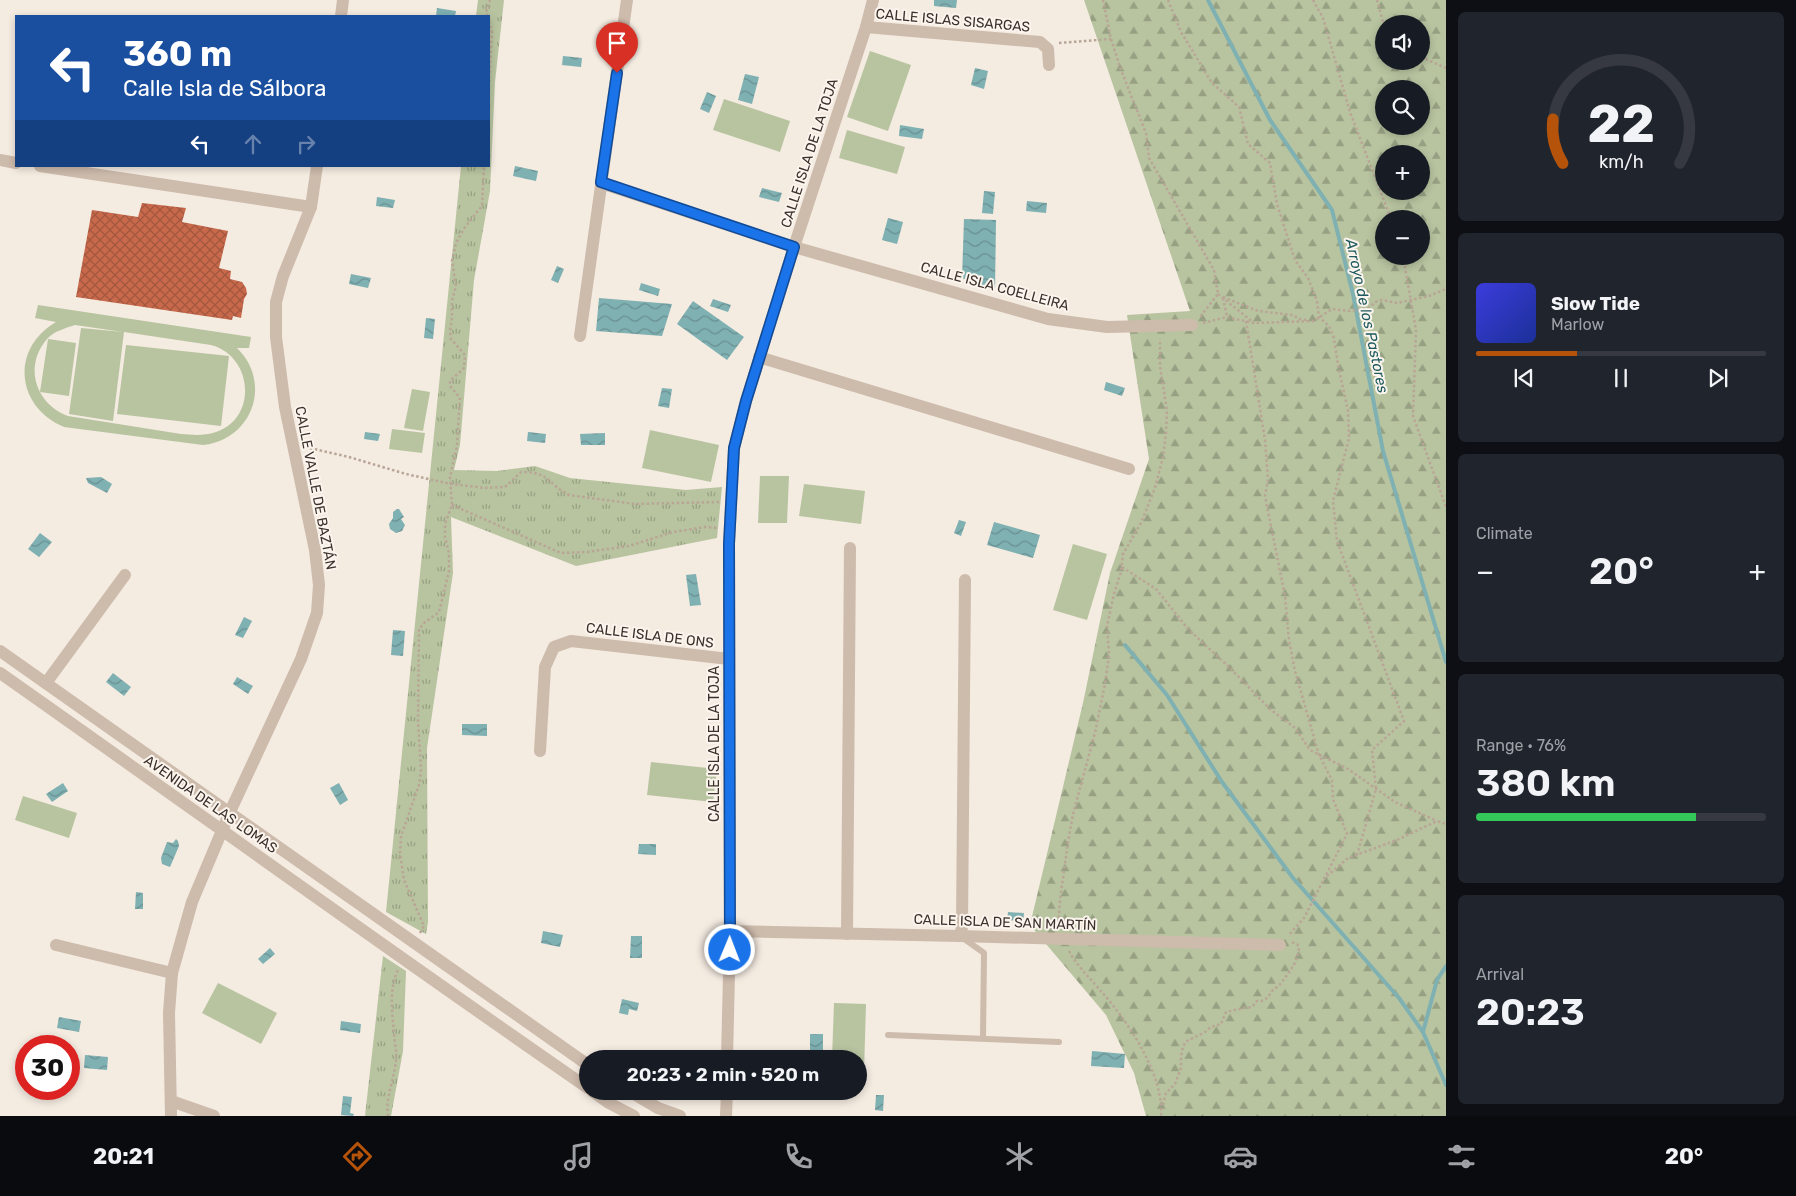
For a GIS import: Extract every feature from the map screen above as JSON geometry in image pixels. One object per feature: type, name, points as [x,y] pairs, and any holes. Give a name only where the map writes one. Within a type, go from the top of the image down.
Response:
[{"type":"street","points":[[341,15],[342,0]]},
{"type":"street","points":[[580,336],[627,0]]},
{"type":"street","name":"CALLE ISLA DE LA TOJA","points":[[727,1050],[730,932],[730,529],[734,448],[759,357],[874,0]]},
{"type":"street","name":"CALLE ISLAS SISARGAS","points":[[866,27],[1040,42],[1048,49],[1050,65]]},
{"type":"street","points":[[0,160],[15,163]]},
{"type":"street","points":[[47,167],[311,207]]},
{"type":"street","name":"CALLE VALLE DE BAZTÁN","points":[[171,1116],[169,1013],[172,973],[192,902],[229,814],[301,659],[317,613],[319,585],[315,550],[285,407],[276,337],[276,302],[283,276],[311,207],[317,167]]},
{"type":"street","name":"CALLE ISLA COELLEIRA","points":[[601,182],[794,247],[1048,319],[1107,327],[1192,325]]},
{"type":"street","points":[[759,357],[1129,469]]},
{"type":"street","points":[[847,934],[850,548]]},
{"type":"street","points":[[46,682],[125,575]]},
{"type":"street","points":[[960,936],[962,927],[965,580]]},
{"type":"street","name":"CALLE ISLA DE ONS","points":[[540,751],[545,667],[554,647],[571,641],[729,659]]},
{"type":"street","name":"AVENIDA DE LAS LOMAS","points":[[0,651],[579,1059]]},
{"type":"street","name":"AVENIDA DE LAS LOMAS","points":[[0,674],[223,830],[403,960],[579,1082]]},
{"type":"street","name":"CALLE ISLA DE SAN MARTÍN","points":[[730,932],[1282,942]]},
{"type":"street","points":[[56,945],[172,973]]},
{"type":"street","points":[[605,1100],[634,1116]]},
{"type":"street","points":[[644,1100],[658,1108],[680,1116]]},
{"type":"street","points":[[726,1116],[727,1100]]},
{"type":"street","points":[[171,1101],[214,1116]]},
{"type":"lane","points":[[960,936],[984,953],[983,1038]]},
{"type":"lane","points":[[888,1035],[1059,1042]]},
{"type":"path","points":[[488,15],[486,12],[490,0]]},
{"type":"path","points":[[1103,0],[1111,39],[1146,132],[1149,158],[1214,270],[1218,294],[1192,325]]},
{"type":"path","points":[[1168,0],[1181,32],[1212,82],[1239,107],[1248,144],[1270,163],[1277,204],[1295,260],[1308,278],[1317,300],[1319,317],[1329,326],[1334,338],[1348,411],[1349,438],[1332,501],[1338,541],[1404,721],[1372,750],[1376,790],[1358,855]]},
{"type":"path","points":[[1313,0],[1323,18],[1350,112],[1388,210]]},
{"type":"path","points":[[1376,0],[1381,15]]},
{"type":"path","points":[[490,25],[492,32],[490,65]]},
{"type":"path","points":[[1045,45],[1111,39]]},
{"type":"path","points":[[1430,61],[1446,68]]},
{"type":"path","points":[[414,943],[424,926],[404,880],[400,853],[401,836],[419,785],[419,629],[439,612],[449,572],[449,553],[445,537],[445,524],[452,505],[450,477],[457,446],[460,398],[450,386],[450,381],[464,368],[465,355],[451,339],[452,301],[456,286],[452,261],[456,243],[465,227],[482,206],[484,167]]},
{"type":"path","points":[[1405,265],[1416,330],[1413,416],[1446,507]]},
{"type":"path","points":[[1192,325],[1226,317],[1254,323],[1314,321],[1332,309],[1356,310],[1369,308],[1375,302],[1382,300],[1397,303],[1429,296],[1446,289]]},
{"type":"path","points":[[1218,294],[1254,323]]},
{"type":"path","points":[[1223,297],[1258,311],[1293,315],[1299,319],[1314,321]]},
{"type":"path","points":[[1223,297],[1226,317]]},
{"type":"path","points":[[1246,322],[1265,440],[1268,479],[1264,496],[1285,596],[1289,640],[1295,671],[1319,755],[1332,780],[1333,799],[1347,834],[1304,918],[1282,942]]},
{"type":"path","points":[[1157,326],[1160,333],[1160,366],[1167,411],[1164,452],[1155,487],[1140,523],[1123,554],[1122,567],[1107,626],[1109,655],[1105,684],[1073,814],[1058,926],[1072,957],[1131,1029],[1148,1059],[1162,1105],[1161,1115]]},
{"type":"path","points":[[294,445],[350,457],[406,474],[451,484],[485,488],[505,487],[521,472],[530,472],[544,475],[561,491],[569,495],[635,504],[731,502]]},
{"type":"path","points":[[452,505],[561,553],[587,552],[629,546],[673,532],[705,527],[730,529]]},
{"type":"path","points":[[1122,567],[1156,589],[1189,630],[1271,710],[1295,728],[1310,750],[1348,769],[1395,802],[1446,824]]},
{"type":"path","points":[[1322,884],[1348,858],[1397,840],[1437,821]]},
{"type":"path","points":[[1161,1115],[1166,1093],[1175,1084],[1181,1068],[1183,1046],[1187,1041],[1211,1027],[1221,1024],[1226,1012],[1252,1008],[1257,1001],[1266,999],[1288,974],[1298,957],[1299,947],[1297,944],[1282,942]]},
{"type":"path","points":[[388,1116],[386,1106],[396,1058],[393,995],[396,975],[403,960]]},
{"type":"green space","points":[[478,0],[504,0],[495,82],[490,191],[474,280],[460,445],[454,470],[497,471],[535,466],[570,478],[686,490],[722,487],[717,538],[576,566],[451,517],[453,573],[427,748],[428,922],[426,934],[386,912],[461,167],[490,167],[490,15],[476,15]]},
{"type":"green space","points":[[1084,0],[1446,0],[1446,1116],[1146,1116],[1134,1073],[1106,1015],[1030,925],[1083,703],[1110,573],[1149,459],[1127,315],[1190,311]]},
{"type":"green space","points":[[870,51],[911,65],[888,131],[847,117]]},
{"type":"green space","points":[[724,99],[790,121],[780,152],[713,130]]},
{"type":"green space","points":[[847,130],[905,147],[897,174],[839,158]]},
{"type":"green space","points":[[38,305],[251,337],[249,348],[237,348],[248,362],[254,377],[255,393],[252,408],[245,421],[234,433],[220,441],[203,445],[64,427],[48,418],[36,406],[28,392],[25,377],[26,362],[31,347],[41,333],[56,322],[35,318]],"holes":[[[75,325],[123,332],[81,328],[69,414],[113,421],[124,332],[211,345],[225,351],[235,361],[242,374],[245,387],[244,401],[239,414],[230,425],[216,432],[190,435],[68,416],[48,403],[36,383],[35,373],[36,361],[40,350],[50,336]]]},
{"type":"green space","points":[[48,339],[76,343],[69,396],[40,392]]},
{"type":"green space","points":[[126,345],[229,356],[221,426],[117,414]]},
{"type":"green space","points":[[412,389],[430,392],[423,431],[404,428]]},
{"type":"green space","points":[[392,429],[425,433],[422,453],[389,449]]},
{"type":"green space","points":[[650,430],[719,445],[711,482],[642,468]]},
{"type":"green space","points":[[760,476],[789,476],[787,523],[758,523]]},
{"type":"green space","points":[[804,484],[865,491],[861,524],[799,516]]},
{"type":"green space","points":[[1073,544],[1107,554],[1087,620],[1053,610]]},
{"type":"green space","points":[[651,762],[717,769],[713,802],[647,795]]},
{"type":"green space","points":[[23,796],[77,813],[69,838],[15,820]]},
{"type":"green space","points":[[383,956],[406,971],[403,1051],[391,1116],[365,1116]]},
{"type":"green space","points":[[218,983],[277,1013],[261,1044],[202,1013]]},
{"type":"green space","points":[[834,1003],[866,1004],[865,1050],[832,1050]]},
{"type":"water","points":[[934,0],[957,0],[956,8],[934,6]]},
{"type":"water","points":[[437,8],[456,11],[455,15],[436,15]]},
{"type":"water","points":[[563,56],[582,58],[581,67],[562,65]]},
{"type":"water","points":[[975,68],[988,71],[984,89],[971,85]]},
{"type":"water","points":[[745,74],[759,77],[752,104],[738,100]]},
{"type":"water","points":[[707,92],[716,96],[709,113],[700,109]]},
{"type":"water","points":[[900,125],[924,129],[922,139],[899,136]]},
{"type":"water","points":[[515,166],[538,171],[536,181],[513,176]]},
{"type":"water","points":[[762,188],[782,193],[779,202],[759,197]]},
{"type":"water","points":[[984,191],[995,192],[993,214],[982,213]]},
{"type":"water","points":[[377,197],[395,200],[393,208],[376,206]]},
{"type":"water","points":[[1027,201],[1047,203],[1046,213],[1026,211]]},
{"type":"water","points":[[888,218],[903,222],[897,244],[882,240]]},
{"type":"water","points":[[964,219],[996,220],[995,290],[962,278]]},
{"type":"water","points":[[557,266],[564,269],[558,283],[551,280]]},
{"type":"water","points":[[351,274],[371,278],[368,288],[349,284]]},
{"type":"water","points":[[641,283],[660,289],[658,296],[639,290]]},
{"type":"water","points":[[599,298],[672,304],[662,336],[596,331]]},
{"type":"water","points":[[713,299],[731,305],[728,312],[710,306]]},
{"type":"water","points":[[693,301],[744,337],[727,360],[677,324]]},
{"type":"water","points":[[426,318],[435,319],[433,339],[424,338]]},
{"type":"water","points":[[1106,382],[1125,388],[1122,396],[1104,390]]},
{"type":"water","points":[[662,388],[672,389],[669,408],[658,406]]},
{"type":"water","points":[[365,432],[380,434],[378,441],[364,439]]},
{"type":"water","points":[[528,432],[546,434],[545,443],[527,441]]},
{"type":"water","points":[[605,433],[605,445],[581,445],[580,434]]},
{"type":"water","points":[[101,477],[112,484],[107,493],[88,483],[86,478]]},
{"type":"water","points":[[399,509],[404,517],[401,519],[405,525],[402,531],[396,533],[390,529],[389,524],[393,518],[393,512]]},
{"type":"water","points":[[959,520],[966,522],[961,536],[954,533]]},
{"type":"water","points":[[994,522],[1040,535],[1033,558],[987,545]]},
{"type":"water","points":[[40,533],[52,542],[39,557],[28,549]]},
{"type":"water","points":[[696,574],[701,605],[690,606],[686,575]]},
{"type":"water","points":[[244,617],[252,621],[243,638],[235,635]]},
{"type":"water","points":[[393,630],[405,631],[403,656],[391,655]]},
{"type":"water","points":[[113,673],[131,687],[124,696],[106,682]]},
{"type":"water","points":[[237,677],[253,686],[248,694],[233,684]]},
{"type":"water","points":[[462,724],[487,724],[487,736],[462,735]]},
{"type":"water","points":[[63,783],[68,791],[52,802],[46,794]]},
{"type":"water","points":[[339,783],[348,800],[340,805],[330,788]]},
{"type":"water","points":[[176,839],[179,846],[170,867],[162,864],[161,858],[167,842],[173,843]]},
{"type":"water","points":[[639,844],[656,844],[656,855],[638,854]]},
{"type":"water","points":[[136,892],[143,893],[143,909],[135,909]]},
{"type":"water","points":[[1008,912],[1024,913],[1023,921],[1007,920]]},
{"type":"water","points":[[543,931],[563,935],[560,947],[541,943]]},
{"type":"water","points":[[631,936],[642,936],[642,958],[630,958]]},
{"type":"water","points":[[270,948],[275,954],[263,964],[258,959]]},
{"type":"water","points":[[622,999],[639,1003],[637,1011],[629,1009],[628,1015],[619,1013]]},
{"type":"water","points":[[59,1017],[81,1021],[79,1032],[57,1028]]},
{"type":"water","points":[[341,1021],[361,1024],[360,1033],[340,1030]]},
{"type":"water","points":[[810,1034],[823,1034],[823,1050],[810,1050]]},
{"type":"water","points":[[1092,1051],[1125,1054],[1124,1068],[1091,1066]]},
{"type":"water","points":[[85,1055],[108,1057],[107,1070],[84,1068]]},
{"type":"water","points":[[876,1095],[884,1095],[883,1111],[875,1110]]},
{"type":"water","points":[[343,1096],[352,1097],[350,1113],[354,1114],[353,1116],[341,1115]]},
{"type":"building","points":[[142,203],[186,208],[182,222],[228,231],[219,268],[231,271],[230,279],[242,282],[246,288],[247,294],[244,299],[241,318],[233,316],[232,320],[76,297],[92,210],[138,217]]},
{"type":"waterway","name":"Arroyo de los Pastores","points":[[1208,0],[1270,120],[1332,210],[1353,294],[1383,451],[1446,662]]},
{"type":"waterway","points":[[1125,645],[1167,695],[1222,782],[1293,878],[1399,998],[1423,1032]]},
{"type":"waterway","name":"Arroyo de los Pastores","points":[[1446,966],[1437,980],[1423,1032],[1446,1085]]},
{"type":"route","points":[[617,73],[601,182],[794,247],[746,401],[734,448],[729,544],[730,950]]}]
